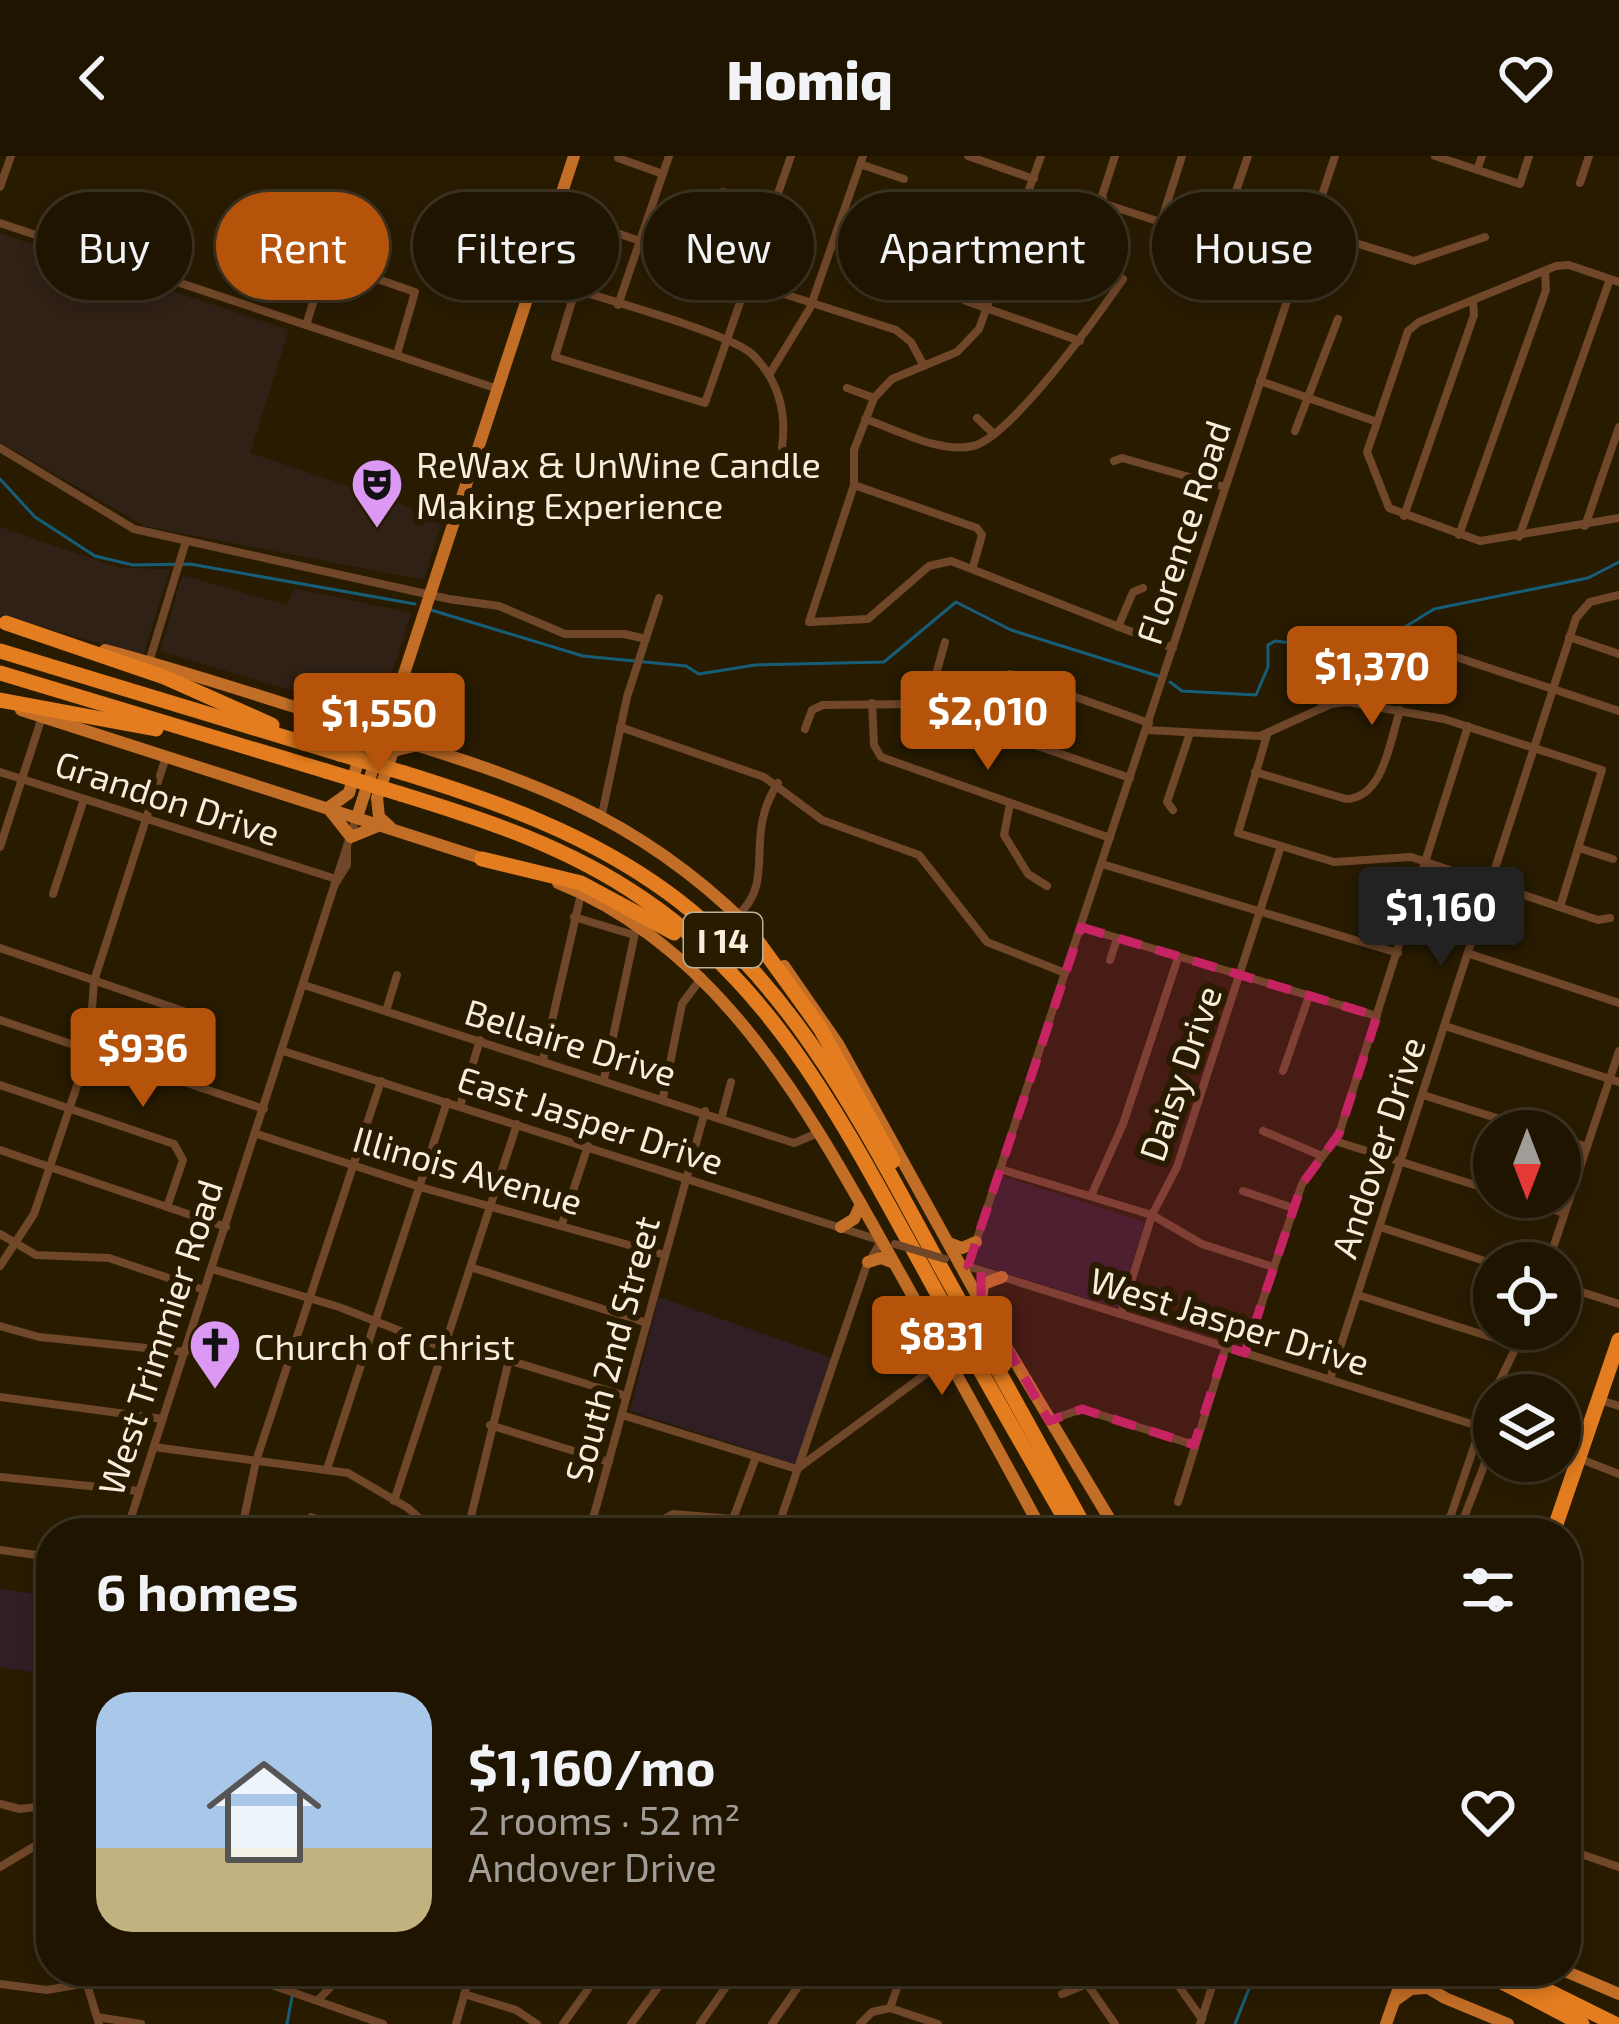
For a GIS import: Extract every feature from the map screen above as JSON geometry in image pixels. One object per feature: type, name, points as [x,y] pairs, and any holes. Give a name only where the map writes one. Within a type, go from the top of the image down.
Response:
[{"type":"highway","points":[[3,622],[164,677],[318,748]]},
{"type":"highway","name":"I 14","points":[[0,651],[404,773],[569,832],[633,869],[702,920],[797,1022],[926,1240],[1080,1518]]},
{"type":"highway","name":"I 14","points":[[0,673],[514,830],[591,866],[673,920],[764,1006],[835,1108],[1061,1518]]},
{"type":"highway","points":[[0,701],[227,742]]},
{"type":"highway","points":[[482,859],[543,871],[618,900],[689,944],[764,1006]]},
{"type":"highway","points":[[740,918],[820,1028],[927,1228],[926,1240]]},
{"type":"highway","points":[[1581,1451],[1619,1340]]},
{"type":"highway","points":[[1558,1518],[1570,1482]]},
{"type":"highway","points":[[1505,1986],[1563,2024]]},
{"type":"highway","points":[[1510,1986],[1582,2024]]},
{"type":"highway","points":[[1538,1986],[1615,2024]]},
{"type":"main road","name":"West Trimmier Road","points":[[562,192],[574,156]]},
{"type":"main road","name":"West Trimmier Road","points":[[356,817],[525,300]]},
{"type":"main road","points":[[3,622],[148,662],[516,777],[602,814],[677,864],[740,918],[782,963],[838,1044],[1049,1421],[1109,1518]]},
{"type":"main road","points":[[0,701],[581,892],[702,977],[819,1132],[888,1242],[894,1263],[1035,1518]]},
{"type":"main road","points":[[353,725],[391,708],[404,733],[421,746]]},
{"type":"main road","points":[[328,808],[349,794],[362,751],[353,725]]},
{"type":"main road","points":[[388,827],[377,808],[390,756],[402,746],[421,746]]},
{"type":"main road","points":[[328,808],[349,842],[388,827]]},
{"type":"main road","points":[[841,1227],[854,1219],[861,1204]]},
{"type":"main road","points":[[949,1243],[962,1248],[976,1242]]},
{"type":"main road","points":[[868,1262],[880,1258],[894,1263]]},
{"type":"main road","points":[[981,1301],[983,1284],[1002,1277]]},
{"type":"main road","points":[[1581,1978],[1619,1994]]},
{"type":"main road","points":[[1386,2024],[1401,1986]]},
{"type":"main road","points":[[1424,1986],[1508,2024]]},
{"type":"main road","points":[[1394,2001],[1411,1989],[1426,1988]]},
{"type":"street","points":[[1,182],[11,156]]},
{"type":"street","points":[[618,305],[669,156]]},
{"type":"street","points":[[778,192],[790,156]]},
{"type":"street","points":[[968,156],[1034,178]]},
{"type":"street","points":[[1029,192],[1041,156]]},
{"type":"street","points":[[1114,156],[1102,201],[1152,219]]},
{"type":"street","points":[[1171,192],[1182,156]]},
{"type":"street","points":[[1236,192],[1248,156]]},
{"type":"street","name":"Florence Road","points":[[1323,192],[1335,156]]},
{"type":"street","points":[[1435,156],[1520,184],[1529,156]]},
{"type":"street","points":[[1477,170],[1482,156]]},
{"type":"street","points":[[1580,183],[1589,156]]},
{"type":"street","points":[[618,158],[663,174]]},
{"type":"street","points":[[769,375],[789,349],[812,303],[861,160],[904,179]]},
{"type":"street","points":[[0,224],[495,388]]},
{"type":"street","points":[[619,234],[640,241]]},
{"type":"street","points":[[1356,243],[1414,261],[1485,237]]},
{"type":"street","points":[[1520,537],[1614,280],[1569,265],[1408,331],[1377,422],[1368,465],[1388,508],[1480,541],[1520,537],[1585,527],[1619,518]]},
{"type":"street","points":[[306,325],[325,266],[344,267],[416,294],[398,354]]},
{"type":"street","points":[[1459,535],[1546,290],[1545,271]]},
{"type":"street","points":[[572,300],[555,357],[703,404],[741,300]]},
{"type":"street","points":[[604,300],[727,341],[752,354],[769,375],[784,414],[782,447]]},
{"type":"street","points":[[804,300],[896,330],[911,342],[924,366]]},
{"type":"street","points":[[972,300],[1080,341]]},
{"type":"street","points":[[991,300],[966,344],[892,379],[874,398],[854,450],[854,485],[809,622],[872,617],[938,562],[973,567],[1173,649]]},
{"type":"street","points":[[865,418],[945,446],[973,446],[994,434],[1080,341],[1108,300]]},
{"type":"street","name":"Florence Road","points":[[964,1265],[976,1242],[1287,300]]},
{"type":"street","points":[[1404,516],[1474,315],[1473,301]]},
{"type":"street","points":[[1294,431],[1338,319]]},
{"type":"street","points":[[1260,381],[1377,422]]},
{"type":"street","points":[[847,388],[874,398]]},
{"type":"street","points":[[977,418],[994,434]]},
{"type":"street","points":[[1585,527],[1619,427]]},
{"type":"street","points":[[0,448],[123,524],[185,545],[499,606],[565,634],[646,639]]},
{"type":"street","points":[[1114,461],[1122,458],[1226,487]]},
{"type":"street","points":[[854,485],[977,528],[982,535],[973,567]]},
{"type":"street","points":[[148,662],[185,545]]},
{"type":"street","points":[[1118,627],[1133,592],[1143,588]]},
{"type":"street","name":"Andover Drive","points":[[1330,1379],[1569,637],[1579,611],[1598,598],[1619,596]]},
{"type":"street","points":[[602,814],[620,727],[658,598]]},
{"type":"street","points":[[1569,637],[1619,654]]},
{"type":"street","points":[[1424,640],[1432,649],[1619,711]]},
{"type":"street","points":[[927,707],[945,642]]},
{"type":"street","points":[[1319,662],[1315,687],[1323,708]]},
{"type":"street","points":[[986,727],[1003,677],[1010,674],[1148,726],[1190,733],[1268,735],[1323,708],[1348,702],[1468,726],[1602,770],[1560,907]]},
{"type":"street","points":[[872,703],[874,745],[881,757],[1110,838]]},
{"type":"street","points":[[805,729],[817,707],[872,703],[927,707],[1130,778]]},
{"type":"street","points":[[1256,772],[1346,799],[1361,797],[1376,784],[1400,710]]},
{"type":"street","points":[[0,847],[42,716]]},
{"type":"street","points":[[1245,1353],[1293,1208],[1335,1141],[1468,726]]},
{"type":"street","points":[[620,727],[778,783],[823,820],[919,855],[987,942],[1065,974]]},
{"type":"street","points":[[1173,810],[1167,802],[1190,733]]},
{"type":"street","points":[[1268,735],[1238,833],[1334,862],[1396,855],[1610,918]]},
{"type":"street","points":[[0,1266],[15,1246],[50,1167],[89,1050],[94,981],[166,757]]},
{"type":"street","name":"Grandon Drive","points":[[0,772],[320,874],[334,885]]},
{"type":"street","points":[[740,918],[760,886],[757,833],[778,783]]},
{"type":"street","points":[[53,894],[83,799]]},
{"type":"street","points":[[1010,804],[1004,836],[1028,874],[1047,886]]},
{"type":"street","name":"West Trimmier Road","points":[[131,1518],[356,817]]},
{"type":"street","name":"West Trimmier Road","points":[[334,885],[347,865],[349,842]]},
{"type":"street","name":"Daisy Drive","points":[[1121,1314],[1152,1216],[1178,1167],[1281,846]]},
{"type":"street","points":[[1579,848],[1613,859]]},
{"type":"street","points":[[1102,864],[1398,953]]},
{"type":"street","points":[[543,1060],[581,892]]},
{"type":"street","points":[[574,917],[636,929],[604,1079]]},
{"type":"street","points":[[1081,927],[1377,1016]]},
{"type":"street","points":[[1110,960],[1117,939]]},
{"type":"street","points":[[0,948],[186,1012]]},
{"type":"street","points":[[1470,953],[1619,1003]]},
{"type":"street","points":[[1090,1196],[1123,1124],[1178,958]]},
{"type":"street","points":[[386,1011],[397,975]]},
{"type":"street","points":[[663,1098],[682,1004],[702,977]]},
{"type":"street","name":"Bellaire Drive","points":[[304,986],[794,1143],[819,1132]]},
{"type":"street","points":[[1283,1072],[1309,996]]},
{"type":"street","points":[[0,1020],[264,1109]]},
{"type":"street","points":[[1445,1026],[1614,1080]]},
{"type":"street","points":[[460,1106],[480,1040]]},
{"type":"street","name":"East Jasper Drive","points":[[283,1051],[888,1242]]},
{"type":"street","points":[[1581,1164],[1614,1080],[1619,1052]]},
{"type":"street","points":[[245,1518],[256,1462],[380,1081]]},
{"type":"street","points":[[722,1117],[731,1082]]},
{"type":"street","points":[[0,1085],[182,1150],[167,1207]]},
{"type":"street","points":[[1423,1095],[1473,1111]]},
{"type":"street","points":[[327,1469],[447,1102]]},
{"type":"street","name":"South 2nd Street","points":[[593,1518],[704,1111]]},
{"type":"street","points":[[394,1502],[517,1124]]},
{"type":"street","points":[[1263,1131],[1322,1156]]},
{"type":"street","name":"Illinois Avenue","points":[[257,1134],[420,1187],[665,1255]]},
{"type":"street","points":[[1335,1141],[1473,1184]]},
{"type":"street","points":[[1581,1145],[1587,1147]]},
{"type":"street","points":[[562,1224],[588,1146]]},
{"type":"street","points":[[0,1150],[226,1227]]},
{"type":"street","points":[[1000,1169],[1152,1216],[1202,1244],[1274,1267]]},
{"type":"street","points":[[1243,1191],[1293,1208]]},
{"type":"street","points":[[1380,1227],[1473,1257]]},
{"type":"street","points":[[0,1234],[15,1246],[57,1259],[109,1258],[204,1291]]},
{"type":"street","points":[[781,1518],[868,1262],[888,1242]]},
{"type":"street","name":"West Jasper Drive","points":[[888,1242],[1473,1424]]},
{"type":"street","points":[[470,1267],[647,1323]]},
{"type":"street","points":[[212,1269],[311,1298],[374,1324],[626,1396]]},
{"type":"street","points":[[1581,1292],[1619,1304]]},
{"type":"street","points":[[1358,1294],[1473,1331]]},
{"type":"street","points":[[0,1325],[39,1337],[184,1352]]},
{"type":"street","points":[[1178,1502],[1226,1347]]},
{"type":"street","points":[[797,1469],[947,1358]]},
{"type":"street","points":[[470,1518],[509,1360]]},
{"type":"street","points":[[0,1397],[163,1419]]},
{"type":"street","points":[[1599,1400],[1619,1406]]},
{"type":"street","points":[[1049,1421],[1082,1409],[1194,1445]]},
{"type":"street","points":[[622,1415],[797,1469]]},
{"type":"street","points":[[490,1425],[609,1462]]},
{"type":"street","points":[[1449,1518],[1473,1447]]},
{"type":"street","points":[[154,1448],[356,1476],[416,1518]]},
{"type":"street","points":[[734,1518],[756,1456]]},
{"type":"street","points":[[1581,1458],[1619,1474]]},
{"type":"street","points":[[0,1477],[139,1491]]},
{"type":"street","points":[[1464,1518],[1478,1482]]},
{"type":"street","points":[[666,1518],[673,1514],[722,1518]]},
{"type":"street","points":[[0,1550],[36,1555]]},
{"type":"street","points":[[0,1804],[36,1807]]},
{"type":"street","points":[[0,1867],[36,1846]]},
{"type":"street","points":[[1581,1856],[1619,1867]]},
{"type":"street","points":[[0,1984],[47,1990],[70,1986]]},
{"type":"street","points":[[88,1986],[98,2021],[141,2024]]},
{"type":"street","points":[[277,1986],[383,2024]]},
{"type":"street","points":[[318,2000],[332,1986]]},
{"type":"street","points":[[456,2024],[467,1986]]},
{"type":"street","points":[[563,2024],[590,1986]]},
{"type":"street","points":[[632,2024],[659,1986]]},
{"type":"street","points":[[700,2024],[727,1986]]},
{"type":"street","points":[[772,2024],[799,1986]]},
{"type":"street","points":[[890,2008],[898,1986]]},
{"type":"street","points":[[1062,1994],[1082,1986]]},
{"type":"street","points":[[1088,1986],[1114,2024]]},
{"type":"street","points":[[1178,1986],[1201,2021]]},
{"type":"street","points":[[1201,2021],[1212,1986]]},
{"type":"street","points":[[464,1994],[516,2010],[537,2024]]},
{"type":"street","points":[[860,2024],[872,2012],[890,2008],[938,2024]]},
{"type":"highlighted area","points":[[1081,927],[1377,1016],[1339,1134],[1302,1184],[1245,1353],[1226,1347],[1194,1445],[1082,1409],[1049,1421],[981,1301],[981,1270],[968,1266]]},
{"type":"shaded area","points":[[0,233],[36,245],[36,300],[192,297],[289,330],[250,453],[443,518],[424,580],[144,526],[0,442]]},
{"type":"shaded area","points":[[0,527],[120,568],[170,569],[143,656],[0,615]]},
{"type":"shaded area","points":[[182,575],[287,605],[294,588],[411,613],[384,698],[357,710],[160,651]]},
{"type":"shaded area","points":[[1002,1176],[1145,1222],[1118,1308],[974,1263]]},
{"type":"shaded area","points":[[659,1297],[832,1358],[795,1464],[630,1411]]},
{"type":"shaded area","points":[[0,1589],[36,1594],[36,1673],[0,1667]]},
{"type":"waterway","points":[[0,479],[35,517],[95,556],[133,565],[190,564],[415,604]]},
{"type":"waterway","points":[[1170,682],[1182,691],[1256,695],[1268,667],[1268,645],[1275,641],[1318,646],[1389,637],[1434,609],[1588,578],[1619,562]]},
{"type":"waterway","points":[[431,610],[583,656],[686,666],[699,674],[755,665],[884,662],[956,602],[1011,630],[1158,676]]},
{"type":"waterway","points":[[1235,2024],[1250,1986]]},
{"type":"waterway","points":[[287,2024],[292,1997]]},
{"type":"place","name":"ReWax & UnWine Candle Making Experience","points":[[377,530]]},
{"type":"place","name":"Church of Christ","points":[[215,1391]]}]
